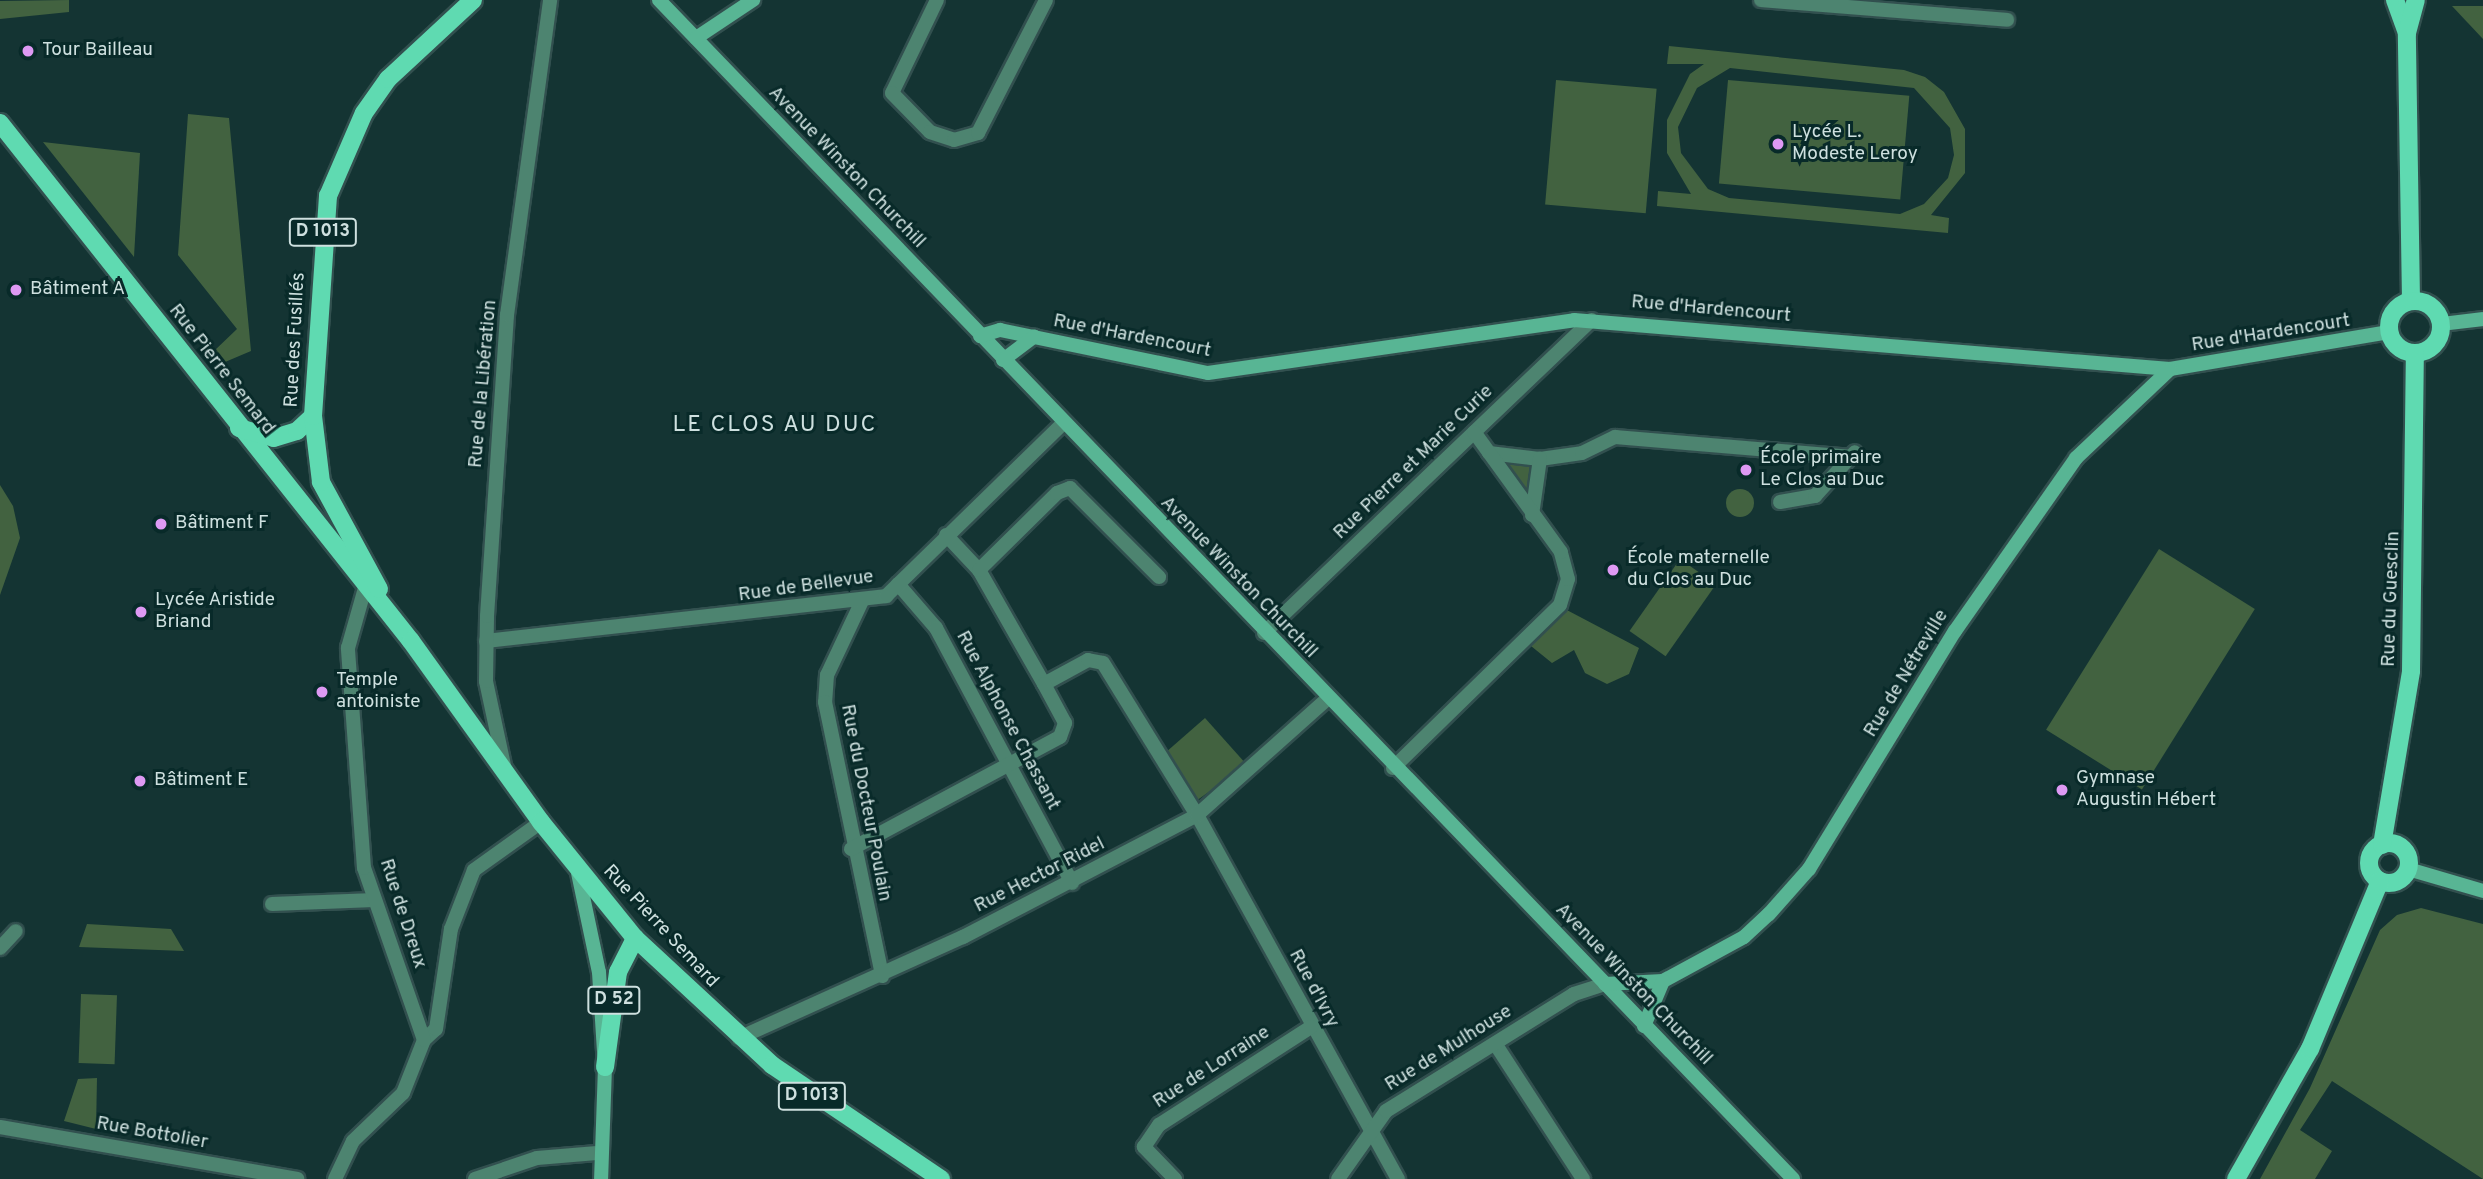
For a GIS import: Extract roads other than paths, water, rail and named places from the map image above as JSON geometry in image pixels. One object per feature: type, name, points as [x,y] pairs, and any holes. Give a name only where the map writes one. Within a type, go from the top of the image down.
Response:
[{"type":"main road","name":"Rue des Fusillés","points":[[321,482],[313,416],[324,229],[338,168],[388,79],[473,0]]},
{"type":"main road","points":[[2407,33],[2395,0],[2415,0],[2407,33],[2412,300]]},
{"type":"main road","name":"Rue Pierre Semard","points":[[0,123],[365,588],[411,641]]},
{"type":"main road","points":[[2412,300],[2431,306],[2441,324],[2435,341],[2416,353],[2398,347],[2389,332],[2399,306],[2412,300]]},
{"type":"main road","name":"Rue du Guesclin","points":[[2382,845],[2411,671],[2416,353]]},
{"type":"main road","points":[[239,428],[274,438],[297,431],[313,416]]},
{"type":"main road","name":"Rue Pierre Semard","points":[[321,482],[344,533],[411,641],[541,822],[635,938],[739,1038],[807,1093],[941,1179]]},
{"type":"main road","points":[[2382,845],[2403,849],[2408,869],[2400,880],[2380,881],[2369,866],[2382,845]]},
{"type":"main road","points":[[2236,1179],[2310,1049],[2380,881]]},
{"type":"main road","name":"D 52","points":[[605,1067],[618,972],[635,938]]},
{"type":"street","name":"Rue de la Libération","points":[[505,771],[486,681],[486,641],[508,315],[550,0]]},
{"type":"street","name":"Avenue Winston Churchill","points":[[659,0],[1393,768],[1793,1179]]},
{"type":"street","points":[[696,38],[752,0]]},
{"type":"street","points":[[937,0],[892,93],[930,132],[954,141],[978,133],[1046,0]]},
{"type":"street","points":[[1761,0],[2007,20]]},
{"type":"street","points":[[2441,324],[2483,319]]},
{"type":"street","name":"Rue d'Hardencourt","points":[[980,336],[1000,330],[1208,373],[1330,360],[1537,322],[1592,320],[2170,369],[2389,332]]},
{"type":"street","name":"Rue Pierre et Marie Curie","points":[[1264,633],[1592,320]]},
{"type":"street","name":"Rue d'Hardencourt","points":[[1003,360],[1034,337]]},
{"type":"street","name":"Rue de Nétreville","points":[[1605,984],[1662,981],[1744,937],[1809,869],[2010,548],[2076,458],[2170,369]]},
{"type":"street","name":"Rue de Bellevue","points":[[486,641],[862,601],[886,596],[1063,423]]},
{"type":"street","points":[[1393,768],[1560,605],[1568,579],[1561,552],[1474,432]]},
{"type":"street","points":[[1489,453],[1540,459],[1582,453],[1615,437],[1853,454],[1815,496],[1780,502]]},
{"type":"street","points":[[1532,515],[1540,459]]},
{"type":"street","points":[[979,570],[1057,493],[1070,488],[1159,577]]},
{"type":"street","points":[[851,849],[1060,737],[1065,723],[979,570],[946,535]]},
{"type":"street","name":"Rue Alphonse Chassant","points":[[898,584],[936,628],[1072,883]]},
{"type":"street","name":"Rue de Dreux","points":[[365,588],[349,626],[348,648],[364,868],[424,1040]]},
{"type":"street","name":"Rue du Docteur Poulain","points":[[862,601],[827,675],[825,702],[851,849],[882,976]]},
{"type":"street","name":"Rue d'Ivry","points":[[1044,684],[1088,660],[1102,663],[1197,815],[1311,1027],[1398,1179]]},
{"type":"street","name":"Rue Hector Ridel","points":[[739,1038],[882,976],[1072,883],[1197,815],[1327,699]]},
{"type":"street","points":[[335,1179],[353,1140],[403,1093],[424,1040],[436,1029],[451,929],[465,887],[485,857],[541,822]]},
{"type":"street","name":"D 52","points":[[577,868],[599,972],[605,1067],[597,1153],[601,1179]]},
{"type":"street","points":[[2408,869],[2483,891]]},
{"type":"street","points":[[272,904],[374,900]]},
{"type":"street","points":[[0,948],[16,931]]},
{"type":"street","points":[[1644,1026],[1662,981]]},
{"type":"street","name":"Rue de Mulhouse","points":[[1338,1179],[1386,1111],[1496,1045],[1574,993],[1605,984]]},
{"type":"street","name":"Rue de Lorraine","points":[[1175,1179],[1144,1147],[1159,1125],[1311,1027]]},
{"type":"street","points":[[1496,1045],[1583,1179]]},
{"type":"street","name":"Rue Bottolier","points":[[0,1128],[297,1179]]},
{"type":"street","points":[[475,1179],[537,1158],[597,1153]]},
{"type":"place","name":"Tour Bailleau","points":[[28,51]]},
{"type":"place","name":"Lycée L. Modeste Leroy","points":[[1778,144]]},
{"type":"place","name":"Bâtiment A","points":[[16,290]]},
{"type":"place","name":"École primaire Le Clos au Duc","points":[[1746,470]]},
{"type":"place","name":"Bâtiment F","points":[[161,524]]},
{"type":"place","name":"École maternelle du Clos au Duc","points":[[1613,570]]},
{"type":"place","name":"Lycée Aristide Briand","points":[[141,612]]},
{"type":"place","name":"Temple antoiniste","points":[[322,692]]},
{"type":"place","name":"Bâtiment E","points":[[140,781]]},
{"type":"place","name":"Gymnase Augustin Hébert","points":[[2062,790]]},
{"type":"district","name":"LE CLOS AU DUC","points":[[775,426]]}]
